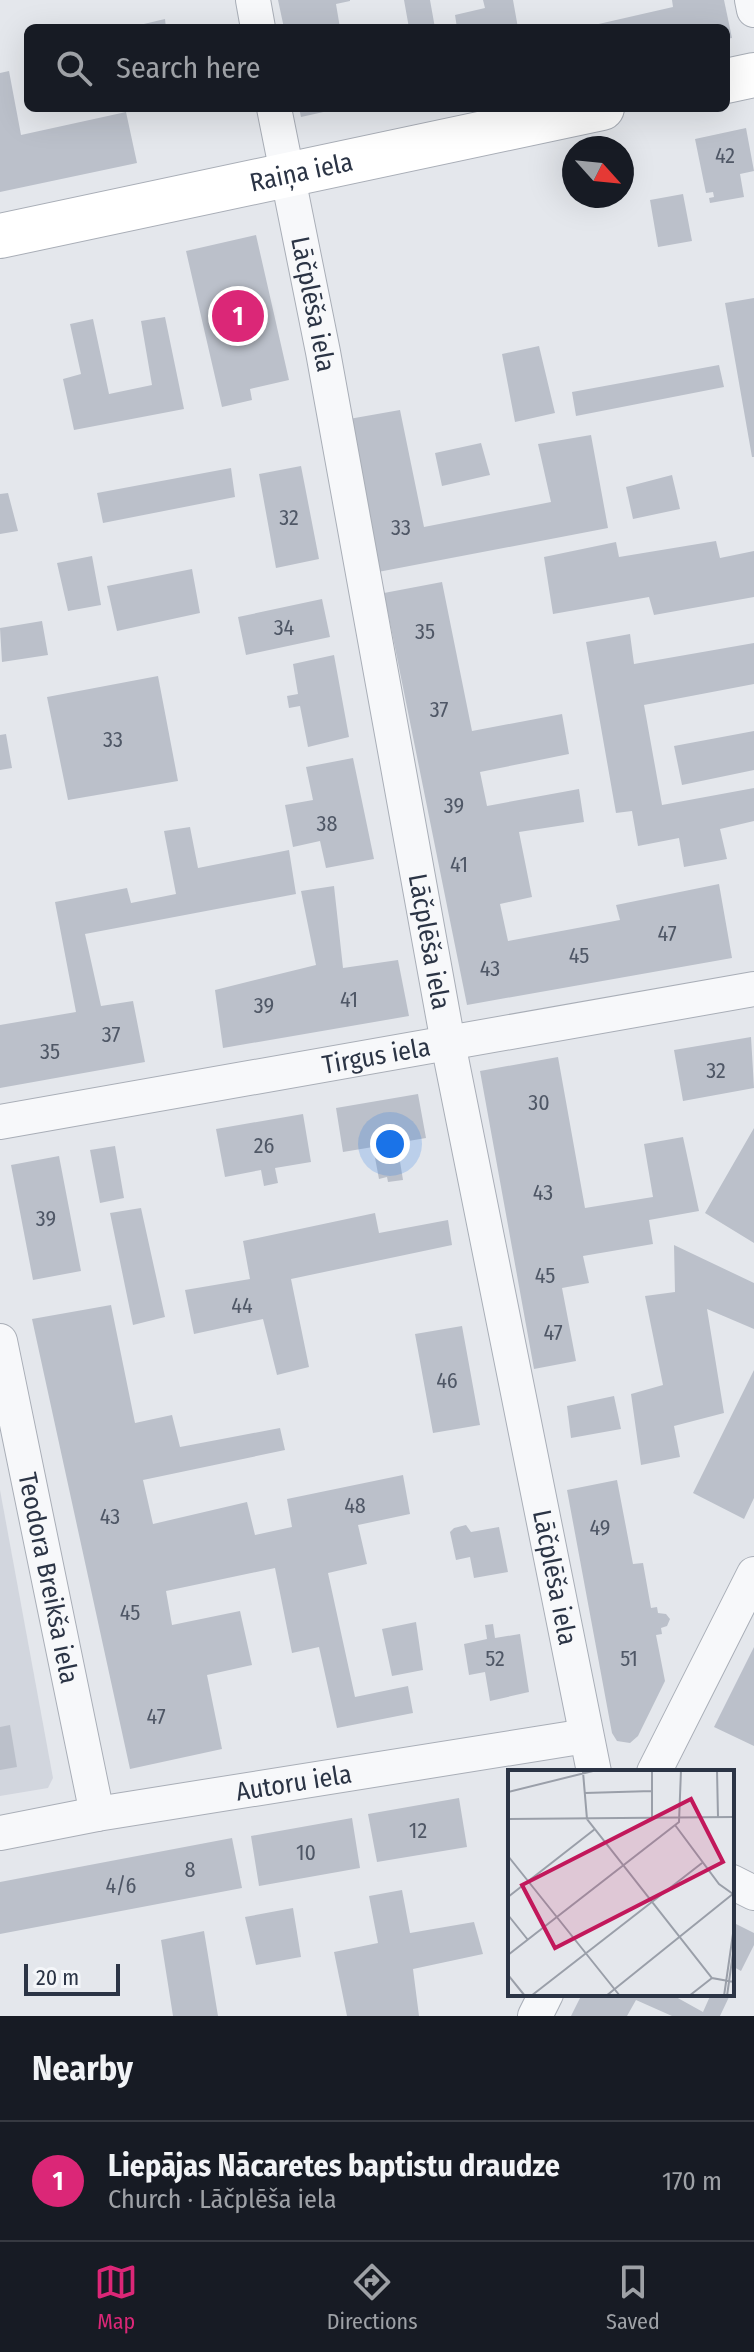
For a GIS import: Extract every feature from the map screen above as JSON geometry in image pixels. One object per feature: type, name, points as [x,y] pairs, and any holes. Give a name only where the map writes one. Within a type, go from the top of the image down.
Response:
[{"type":"main road","points":[[730,80],[754,75]]},
{"type":"main road","name":"Raiņa iela","points":[[0,236],[583,112]]},
{"type":"street","points":[[253,0],[257,24]]},
{"type":"street","points":[[752,0],[754,10]]},
{"type":"street","name":"Lāčplēša iela","points":[[275,112],[323,352],[448,1043],[594,1770]]},
{"type":"street","name":"Tirgus iela","points":[[0,1122],[754,989]]},
{"type":"street","name":"Teodora Breikša iela","points":[[0,1341],[97,1814]]},
{"type":"street","points":[[655,1770],[754,1574]]},
{"type":"street","name":"Autoru iela","points":[[0,1833],[97,1814],[586,1736]]},
{"type":"street","points":[[734,1883],[754,1893]]},
{"type":"street","points":[[535,2016],[545,1996]]},
{"type":"shaded area","points":[[0,1490],[53,1778],[48,1788],[0,1796]]},
{"type":"building","points":[[278,0],[350,0],[336,4],[339,24],[283,24]]},
{"type":"building","points":[[404,0],[430,0],[434,24],[408,24]]},
{"type":"building","points":[[483,0],[513,0],[517,24],[456,24],[455,15],[485,8]]},
{"type":"building","points":[[672,0],[724,0],[729,24],[599,24],[673,7]]},
{"type":"building","points":[[165,19],[166,24],[144,24]]},
{"type":"building","points":[[9,71],[21,135],[126,112],[137,163],[0,192],[0,73]]},
{"type":"building","points":[[300,112],[324,112],[301,117]]},
{"type":"building","points":[[746,128],[754,171],[740,174],[744,197],[710,203],[713,192],[706,193],[695,139]]},
{"type":"building","points":[[683,194],[692,241],[658,247],[650,200]]},
{"type":"building","points":[[256,235],[289,380],[250,389],[252,400],[222,407],[186,251]]},
{"type":"building","points":[[754,298],[754,457],[752,457],[725,303]]},
{"type":"building","points":[[165,317],[184,409],[74,430],[63,379],[81,374],[70,324],[93,319],[109,394],[152,385],[141,321]]},
{"type":"building","points":[[539,346],[555,413],[515,422],[502,354]]},
{"type":"building","points":[[719,365],[724,387],[576,416],[572,392]]},
{"type":"building","points":[[400,410],[424,527],[551,502],[538,444],[591,435],[608,528],[378,572],[349,419]]},
{"type":"building","points":[[481,443],[490,475],[442,486],[435,453]]},
{"type":"building","points":[[301,466],[319,559],[276,568],[259,474]]},
{"type":"building","points":[[231,468],[235,497],[103,523],[97,493]]},
{"type":"building","points":[[672,475],[680,509],[633,519],[626,487]]},
{"type":"building","points":[[8,493],[18,531],[0,534],[0,494]]},
{"type":"building","points":[[716,541],[720,558],[754,551],[754,597],[654,615],[649,597],[553,614],[544,557],[616,542],[619,557]]},
{"type":"building","points":[[92,556],[101,605],[68,611],[57,563]]},
{"type":"building","points":[[192,569],[200,613],[117,631],[107,586]]},
{"type":"building","points":[[442,582],[472,731],[562,714],[569,754],[480,772],[487,806],[579,789],[584,822],[519,832],[532,897],[500,904],[508,941],[620,920],[616,905],[719,884],[732,958],[467,1005],[384,593]]},
{"type":"building","points":[[322,599],[330,637],[246,655],[238,617]]},
{"type":"building","points":[[42,621],[48,655],[2,662],[0,628]]},
{"type":"building","points":[[630,634],[634,664],[754,643],[754,684],[644,705],[662,805],[754,788],[754,821],[720,829],[727,859],[684,867],[679,838],[638,846],[632,811],[616,813],[586,642]]},
{"type":"building","points":[[334,655],[349,737],[308,747],[300,706],[289,708],[287,696],[298,694],[293,664]]},
{"type":"building","points":[[158,676],[178,781],[68,800],[47,697]]},
{"type":"building","points":[[754,731],[754,770],[682,785],[674,746]]},
{"type":"building","points":[[6,734],[12,768],[0,770],[0,735]]},
{"type":"building","points":[[353,758],[374,859],[326,868],[320,841],[293,847],[285,805],[313,800],[306,767]]},
{"type":"building","points":[[190,827],[198,868],[289,850],[296,894],[85,934],[101,1006],[133,1001],[145,1062],[0,1088],[0,1025],[76,1012],[55,902],[127,888],[131,903],[176,894],[164,831]]},
{"type":"building","points":[[334,886],[343,968],[398,960],[409,1016],[223,1048],[215,990],[316,965],[301,891]]},
{"type":"building","points":[[751,1037],[754,1088],[683,1101],[674,1050]]},
{"type":"building","points":[[558,1057],[585,1208],[653,1197],[644,1144],[683,1137],[699,1211],[649,1220],[653,1244],[583,1256],[589,1283],[562,1288],[576,1361],[534,1369],[480,1071]]},
{"type":"building","points":[[418,1094],[426,1138],[397,1143],[403,1180],[388,1182],[387,1177],[379,1179],[373,1147],[343,1152],[336,1108]]},
{"type":"building","points":[[303,1114],[311,1162],[275,1168],[278,1183],[264,1186],[261,1170],[225,1177],[216,1129]]},
{"type":"building","points":[[754,1128],[754,1243],[705,1213]]},
{"type":"building","points":[[115,1146],[124,1198],[100,1203],[90,1150]]},
{"type":"building","points":[[59,1156],[81,1271],[33,1280],[11,1165]]},
{"type":"building","points":[[141,1208],[165,1317],[133,1325],[110,1213]]},
{"type":"building","points":[[375,1213],[379,1233],[448,1220],[452,1245],[291,1279],[309,1367],[277,1375],[263,1319],[194,1334],[185,1290],[250,1279],[243,1241]]},
{"type":"building","points":[[674,1245],[754,1283],[754,1329],[707,1309],[724,1413],[674,1426],[680,1457],[641,1465],[631,1394],[663,1385],[645,1296],[675,1292]]},
{"type":"building","points":[[111,1305],[135,1423],[172,1415],[180,1447],[280,1428],[285,1450],[143,1480],[153,1524],[247,1502],[255,1535],[292,1527],[287,1499],[403,1475],[410,1514],[358,1525],[367,1564],[328,1573],[355,1697],[408,1686],[413,1713],[337,1728],[319,1647],[292,1653],[275,1568],[166,1591],[172,1625],[240,1611],[252,1665],[207,1675],[222,1749],[130,1769],[32,1319]]},
{"type":"building","points":[[462,1326],[480,1425],[433,1433],[415,1334]]},
{"type":"building","points":[[754,1370],[754,1498],[744,1519],[693,1493]]},
{"type":"building","points":[[614,1396],[621,1429],[571,1438],[567,1406]]},
{"type":"building","points":[[617,1480],[633,1564],[643,1563],[651,1608],[657,1607],[658,1613],[666,1614],[670,1619],[667,1626],[661,1628],[662,1634],[656,1635],[665,1681],[638,1736],[630,1743],[617,1741],[612,1733],[567,1490]]},
{"type":"building","points":[[466,1525],[471,1532],[499,1527],[508,1572],[474,1578],[470,1557],[456,1560],[450,1532]]},
{"type":"building","points":[[416,1622],[423,1670],[392,1676],[382,1629]]},
{"type":"building","points":[[493,1624],[495,1638],[520,1634],[529,1692],[490,1701],[485,1672],[469,1675],[464,1644],[487,1639],[485,1625]]},
{"type":"building","points":[[754,1647],[754,1746],[714,1727]]},
{"type":"building","points":[[10,1725],[17,1767],[0,1770],[0,1727]]},
{"type":"building","points":[[459,1798],[467,1847],[377,1862],[368,1814]]},
{"type":"building","points":[[352,1818],[360,1868],[259,1886],[251,1836]]},
{"type":"building","points":[[232,1838],[242,1888],[0,1934],[0,1882]]},
{"type":"building","points":[[402,1890],[410,1933],[474,1922],[483,1954],[413,1969],[419,2016],[347,2016],[334,1952],[378,1943],[369,1896]]},
{"type":"building","points":[[293,1908],[301,1957],[256,1965],[245,1917]]},
{"type":"building","points":[[734,1923],[754,1933],[754,1945],[741,1971],[734,1967]]},
{"type":"building","points":[[204,1931],[218,2016],[173,2016],[161,1940]]},
{"type":"building","points":[[581,1996],[676,1996],[703,2012],[710,1996],[729,1997],[720,2016],[672,2016],[636,2000],[627,2016],[571,2016]]},
{"type":"place","name":"Liepājas Nācaretes baptistu draudze","points":[[238,316]]}]
